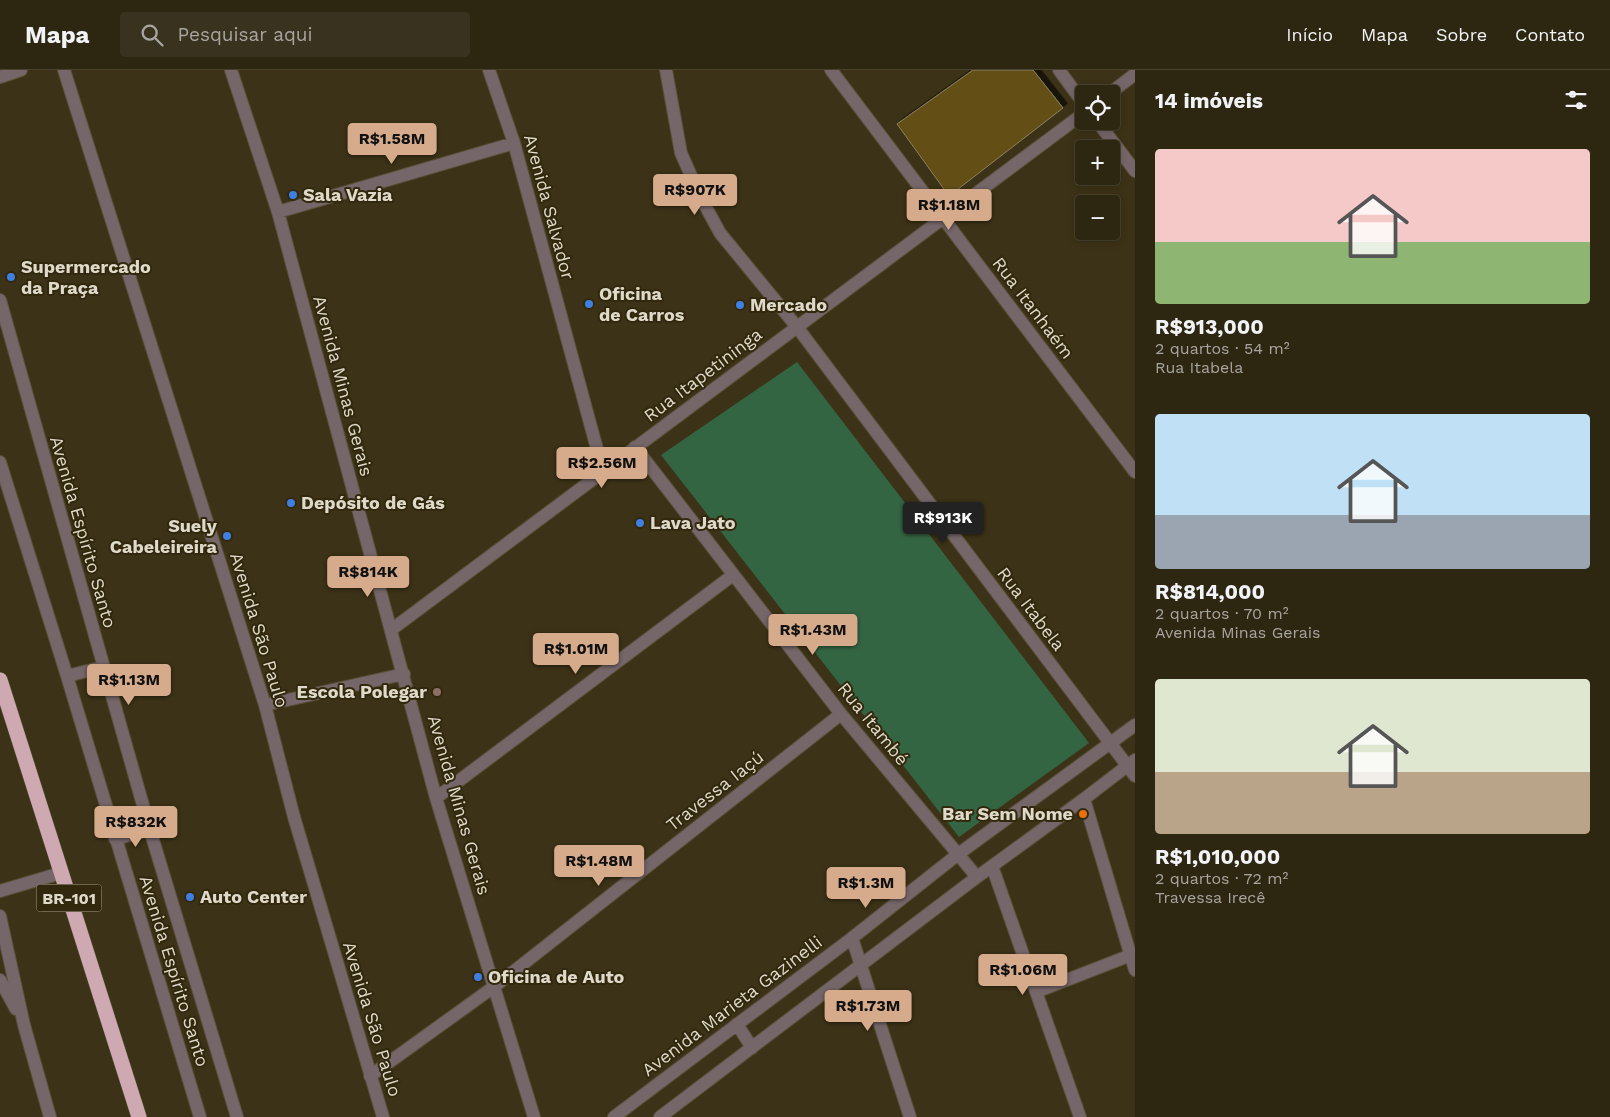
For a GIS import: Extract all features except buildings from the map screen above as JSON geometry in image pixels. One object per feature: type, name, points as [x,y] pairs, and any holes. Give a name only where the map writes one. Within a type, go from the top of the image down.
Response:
[{"type":"highway","name":"BR-101","points":[[0,680],[139,1117]]},
{"type":"street","points":[[0,77],[21,70]]},
{"type":"street","name":"Avenida São Paulo","points":[[64,70],[265,704],[297,827],[383,1117]]},
{"type":"street","name":"Avenida Minas Gerais","points":[[231,70],[278,212],[436,798],[534,1117]]},
{"type":"street","name":"Avenida Salvador","points":[[489,70],[514,143],[603,471]]},
{"type":"street","name":"Rua Itabela","points":[[666,70],[681,153],[701,198],[720,233],[797,327],[1111,744],[1132,767]]},
{"type":"street","name":"Rua Itanhaém","points":[[831,70],[1135,472]]},
{"type":"street","points":[[1059,70],[1075,92]]},
{"type":"street","points":[[1120,86],[1135,74]]},
{"type":"street","name":"Rua Itapetininga","points":[[391,630],[1075,120]]},
{"type":"street","points":[[1104,130],[1135,171]]},
{"type":"street","points":[[278,212],[514,143]]},
{"type":"street","name":"Avenida Espírito Santo","points":[[0,300],[150,830],[237,1117]]},
{"type":"street","name":"Rua Itambé","points":[[635,447],[841,714],[977,877]]},
{"type":"street","name":"Avenida Espírito Santo","points":[[0,462],[67,676],[200,1117]]},
{"type":"street","points":[[436,798],[733,574]]},
{"type":"street","points":[[67,676],[103,666]]},
{"type":"street","points":[[265,704],[404,674]]},
{"type":"street","name":"Travessa Iaçú","points":[[370,1076],[495,986],[841,714]]},
{"type":"street","name":"Avenida Marieta Gazinelli","points":[[614,1117],[852,938],[957,855],[1135,725]]},
{"type":"street","points":[[660,1117],[977,877],[1084,799],[1132,767]]},
{"type":"street","points":[[1084,799],[1135,970]]},
{"type":"street","points":[[116,839],[150,830]]},
{"type":"street","points":[[992,866],[1080,1117]]},
{"type":"street","points":[[0,891],[61,873]]},
{"type":"street","points":[[0,916],[24,1025],[50,1117]]},
{"type":"street","points":[[852,938],[910,1117]]},
{"type":"street","points":[[1036,992],[1131,955]]},
{"type":"street","points":[[0,980],[24,1025]]},
{"type":"street","points":[[736,1024],[752,1048]]},
{"type":"green space","points":[[797,362],[1089,743],[959,837],[661,455]]},
{"type":"place","name":"Sala Vazia","points":[[293,195]]},
{"type":"place","name":"Supermercado da Praça","points":[[11,277]]},
{"type":"place","name":"Oficina de Carros","points":[[589,304]]},
{"type":"place","name":"Mercado","points":[[740,305]]},
{"type":"place","name":"Depósito de Gás","points":[[291,503]]},
{"type":"place","name":"Lava Jato","points":[[640,523]]},
{"type":"place","name":"Suely Cabeleireira","points":[[227,536]]},
{"type":"place","name":"Escola Polegar","points":[[437,692]]},
{"type":"place","name":"Bar Sem Nome","points":[[1083,814]]},
{"type":"place","name":"Auto Center","points":[[190,897]]},
{"type":"place","name":"Oficina de Auto","points":[[478,977]]}]
